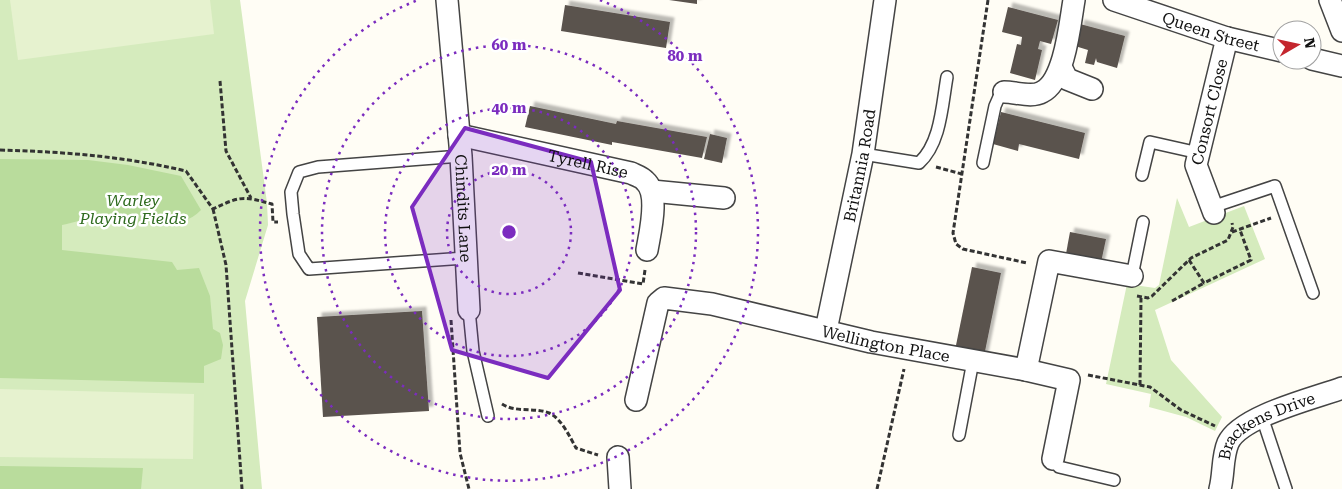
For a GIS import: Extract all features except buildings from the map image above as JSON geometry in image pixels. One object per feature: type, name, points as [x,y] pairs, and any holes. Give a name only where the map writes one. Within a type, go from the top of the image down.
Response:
[{"type":"street","name":"Chindits Lane","points":[[447,0],[461,156],[469,310]]},
{"type":"street","name":"Britannia Road","points":[[826,330],[863,154],[885,0]]},
{"type":"street","points":[[1004,92],[1029,95],[1042,92],[1055,81],[1061,67],[1074,0]]},
{"type":"street","name":"Queen Street","points":[[1114,0],[1227,38],[1272,49]]},
{"type":"street","points":[[1330,0],[1342,31]]},
{"type":"street","name":"Consort Close","points":[[1213,210],[1196,165],[1227,38]]},
{"type":"street","points":[[1322,61],[1342,66]]},
{"type":"street","points":[[1061,67],[1067,79],[1092,89]]},
{"type":"street","name":"Tyrell Rise","points":[[459,135],[631,173],[645,181],[652,191]]},
{"type":"street","points":[[647,250],[652,212],[652,191],[724,198]]},
{"type":"street","points":[[1026,370],[1049,261],[1132,276]]},
{"type":"street","name":"Wellington Place","points":[[636,400],[658,303],[664,298],[712,304],[909,349],[1026,370],[1069,380]]},
{"type":"street","points":[[1053,459],[1069,380]]},
{"type":"street","name":"Brackens Drive","points":[[1220,489],[1228,442],[1241,428],[1262,417],[1342,388]]},
{"type":"street","points":[[618,458],[620,489]]},
{"type":"lane","points":[[863,154],[919,163],[928,155],[936,134],[947,77]]},
{"type":"lane","points":[[982,163],[995,106],[999,97],[1004,92]]},
{"type":"lane","points":[[1142,175],[1150,142],[1199,153]]},
{"type":"lane","points":[[461,156],[318,168],[299,172],[292,192],[299,254],[309,269],[465,258]]},
{"type":"lane","points":[[1213,210],[1275,186],[1314,293]]},
{"type":"lane","points":[[1132,276],[1143,222]]},
{"type":"lane","name":"Chindits Lane","points":[[469,310],[474,351],[488,416]]},
{"type":"lane","points":[[959,435],[973,361]]},
{"type":"lane","points":[[1262,417],[1286,489]]},
{"type":"lane","points":[[1053,459],[1059,467],[1114,480]]},
{"type":"path","points":[[220,81],[226,150],[251,199]]},
{"type":"path","points":[[0,150],[66,152],[115,157],[186,171],[213,209],[226,265],[242,489]]},
{"type":"path","points":[[919,163],[962,174]]},
{"type":"path","points":[[213,209],[236,198],[251,199],[272,204],[273,222],[294,221]]},
{"type":"path","points":[[1157,292],[1189,260],[1228,240],[1233,227],[1230,216],[1213,210]]},
{"type":"path","points":[[1231,232],[1285,213]]},
{"type":"path","points":[[1172,301],[1251,260],[1240,230]]},
{"type":"path","points":[[578,272],[643,284],[647,250]]},
{"type":"path","points":[[1189,260],[1204,283]]},
{"type":"path","points":[[1140,385],[1141,298]]},
{"type":"path","points":[[469,310],[450,312],[460,454],[469,489]]},
{"type":"path","points":[[877,489],[909,349]]},
{"type":"path","points":[[1069,380],[1083,374],[1150,387],[1182,410],[1234,435]]},
{"type":"path","points":[[482,390],[509,408],[550,413],[567,431],[576,448],[593,454],[618,458]]},
{"type":"highlighted area","points":[[465,128],[591,162],[620,290],[548,378],[452,350],[412,207]]},
{"type":"green space","name":"Warley Playing Fields","points":[[0,0],[240,0],[267,203],[268,225],[245,301],[262,489],[0,489]]},
{"type":"green space","points":[[10,0],[210,0],[214,34],[18,60]]},
{"type":"green space","points":[[0,159],[88,160],[128,165],[181,176],[201,210],[191,218],[165,224],[93,219],[81,220],[62,225],[62,250],[172,262],[177,270],[199,268],[210,296],[213,329],[220,333],[223,345],[221,359],[204,366],[204,383],[0,378]]},
{"type":"green space","points":[[1177,198],[1189,227],[1244,206],[1265,259],[1155,310],[1171,360],[1222,417],[1215,431],[1186,417],[1149,407],[1151,394],[1106,384],[1127,284],[1155,288],[1159,285]]},
{"type":"green space","points":[[0,389],[194,394],[193,459],[0,457]]},
{"type":"green space","points":[[0,466],[143,468],[141,489],[0,489]]}]
